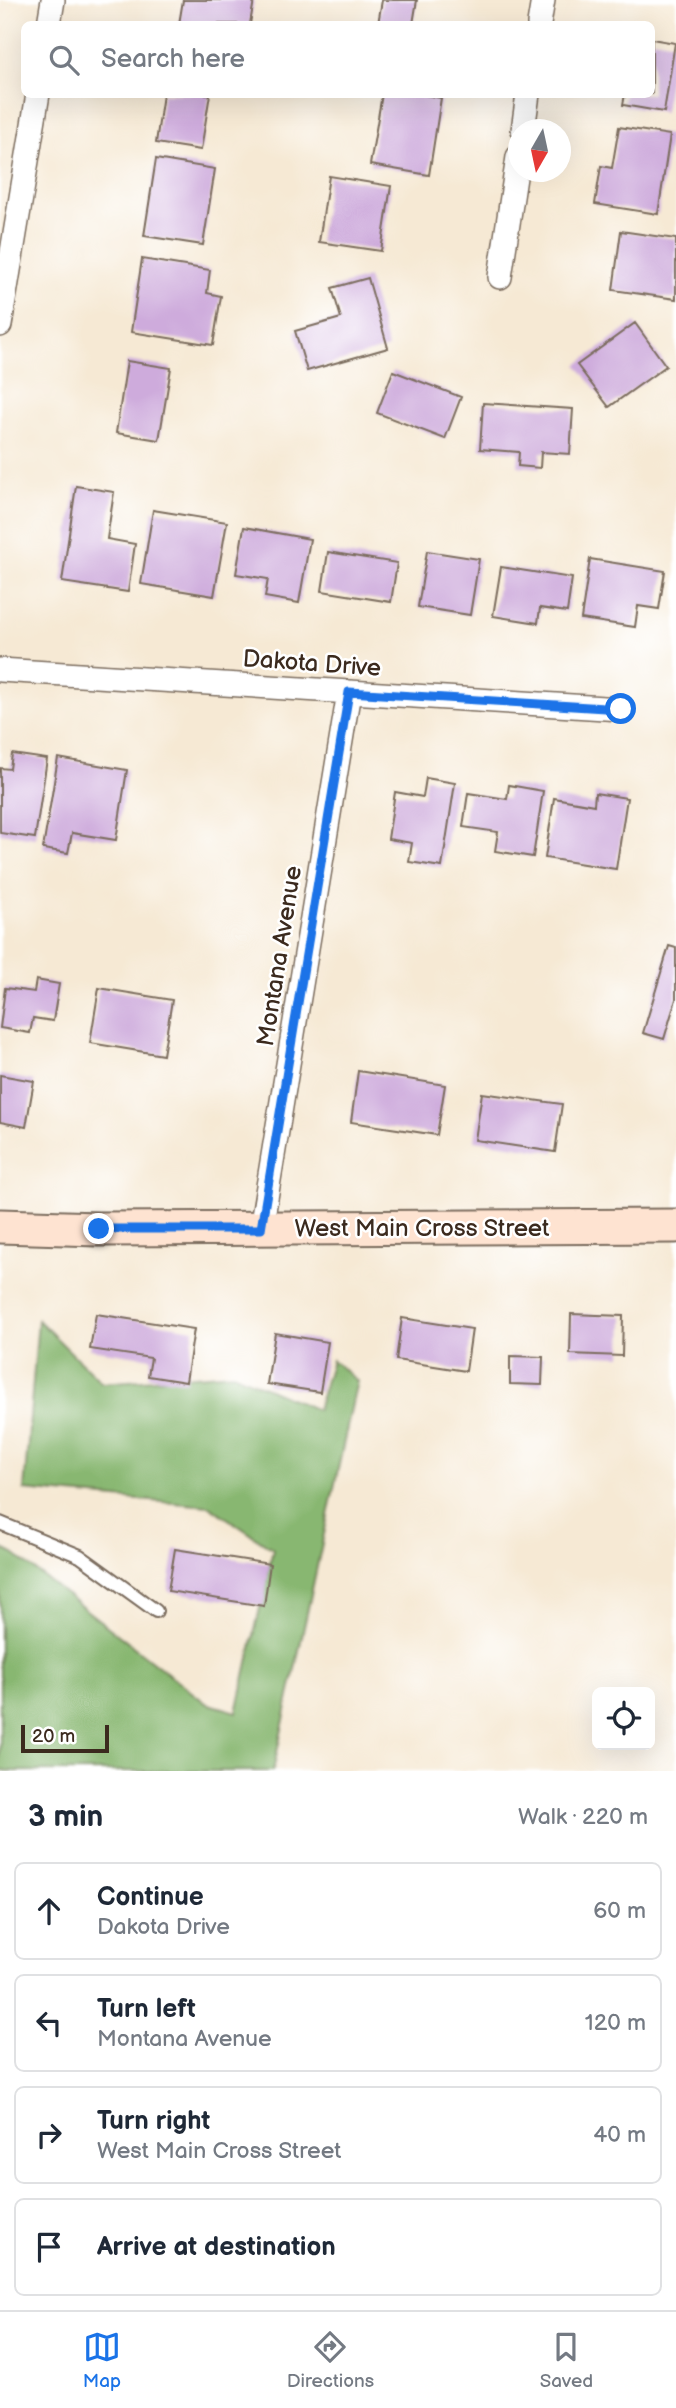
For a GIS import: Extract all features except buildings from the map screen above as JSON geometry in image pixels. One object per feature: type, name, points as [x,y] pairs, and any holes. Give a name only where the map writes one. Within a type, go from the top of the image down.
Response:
[{"type":"main road","name":"West Main Cross Street","points":[[0,1226],[99,1229],[676,1226]]},
{"type":"street","points":[[50,21],[53,0]]},
{"type":"street","points":[[540,21],[543,0]]},
{"type":"street","points":[[0,325],[36,98]]},
{"type":"street","points":[[525,119],[527,98]]},
{"type":"street","points":[[500,277],[515,182]]},
{"type":"street","name":"Dakota Drive","points":[[0,670],[621,709]]},
{"type":"street","name":"Montana Avenue","points":[[261,1229],[349,692]]},
{"type":"lane","points":[[0,1523],[80,1556],[156,1611]]},
{"type":"green space","points":[[38,1320],[102,1383],[233,1373],[317,1410],[332,1360],[357,1381],[273,1771],[0,1771],[0,1548],[14,1554],[206,1703],[237,1712],[273,1549],[209,1506],[24,1490]]},
{"type":"route","points":[[99,1229],[261,1229],[349,692],[621,709]]}]
